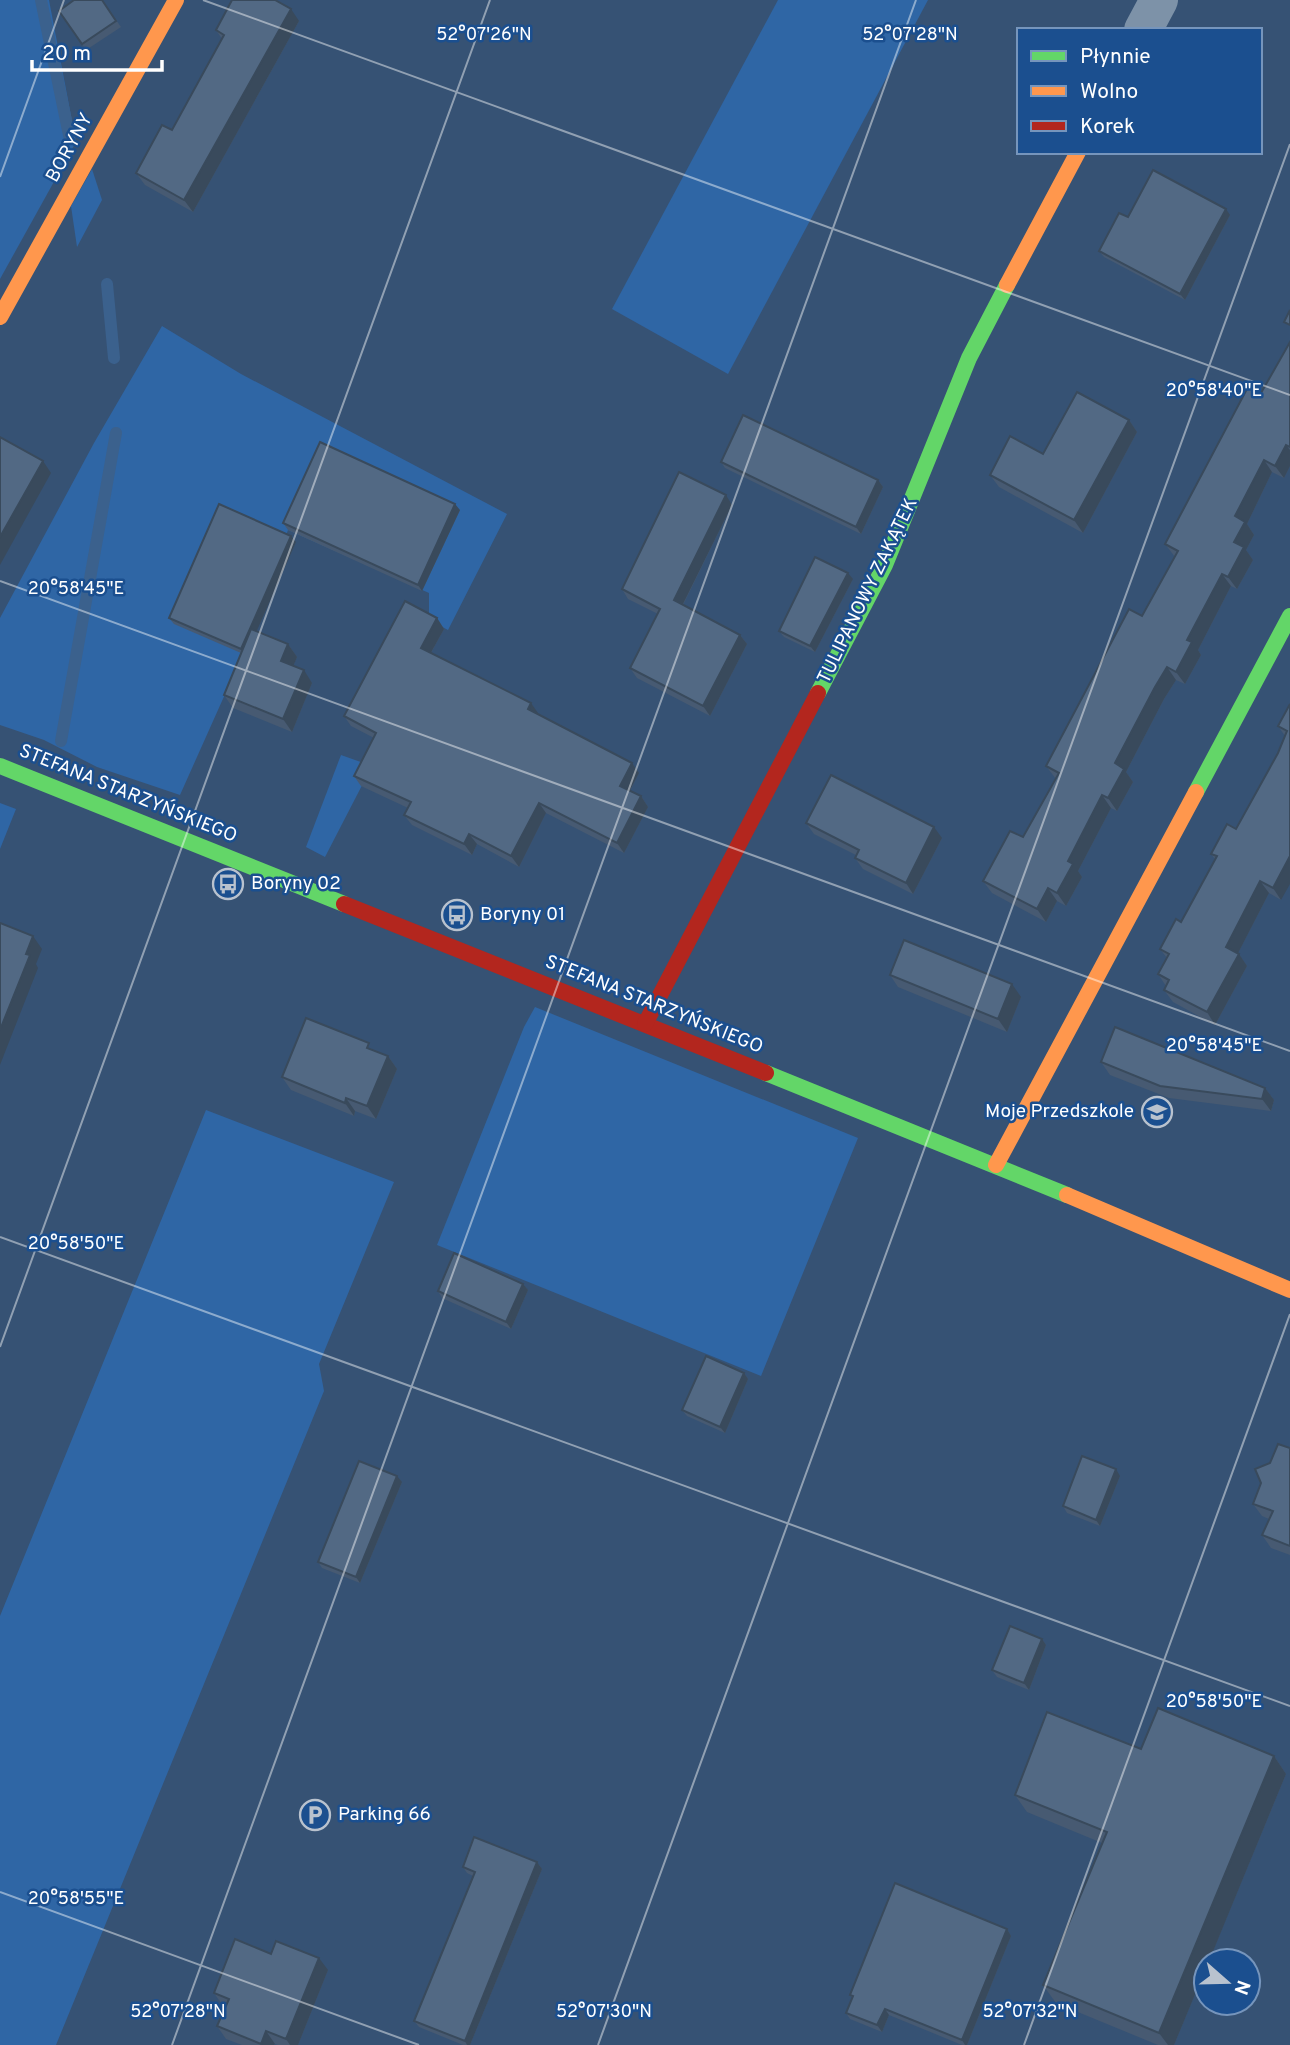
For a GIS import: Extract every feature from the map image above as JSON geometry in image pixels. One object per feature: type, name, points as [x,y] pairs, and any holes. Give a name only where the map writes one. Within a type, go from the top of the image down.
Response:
[{"type":"street","name":"BORYNY","points":[[0,317],[176,0]]},
{"type":"street","points":[[1144,28],[1159,0]]},
{"type":"street","name":"TULIPANOWY ZAKĄTEK","points":[[645,1024],[884,565],[931,458],[969,358],[1077,154]]},
{"type":"street","points":[[996,1165],[1290,617]]},
{"type":"street","name":"STEFANA STARZYŃSKIEGO","points":[[0,766],[996,1165],[1149,1233],[1290,1290]]},
{"type":"shaded area","points":[[0,0],[49,0],[76,142],[0,279]]},
{"type":"shaded area","points":[[778,0],[928,0],[728,374],[612,309]]},
{"type":"shaded area","points":[[92,169],[102,200],[77,247],[71,206]]},
{"type":"shaded area","points":[[162,326],[241,374],[507,514],[448,630],[429,620],[429,593],[288,530],[243,654],[180,795],[97,767],[44,740],[0,725],[0,618],[94,443]]},
{"type":"shaded area","points":[[341,755],[372,766],[325,857],[306,847]]},
{"type":"shaded area","points":[[0,803],[16,809],[0,849]]},
{"type":"shaded area","points":[[535,1007],[858,1138],[761,1376],[437,1245],[524,1027]]},
{"type":"shaded area","points":[[206,1110],[394,1182],[319,1364],[324,1391],[56,2045],[0,2045],[0,1616]]},
{"type":"building","points":[[74,0],[102,0],[116,21],[82,44],[59,11]]},
{"type":"building","points":[[232,0],[275,0],[291,9],[184,200],[136,173],[162,125],[172,130],[224,35],[216,30]]},
{"type":"building","points":[[1153,170],[1226,209],[1180,294],[1099,251],[1119,213],[1128,217]]},
{"type":"building","points":[[1290,310],[1290,325],[1284,322]]},
{"type":"building","points":[[1290,342],[1290,447],[1286,445],[1275,466],[1264,460],[1235,516],[1245,522],[1234,542],[1244,547],[1228,577],[1222,574],[1187,640],[1192,642],[1176,672],[1167,667],[1155,687],[1115,763],[1124,769],[1108,798],[1102,795],[1068,861],[1073,864],[1057,893],[1048,888],[1037,909],[983,881],[1010,831],[1023,837],[1059,773],[1046,766],[1129,609],[1142,616],[1178,551],[1165,544],[1248,387],[1261,393]]},
{"type":"building","points":[[1077,392],[1129,420],[1074,520],[990,475],[1010,436],[1043,454]]},
{"type":"building","points":[[743,415],[878,480],[856,527],[721,462]]},
{"type":"building","points":[[0,437],[43,461],[0,537]]},
{"type":"building","points":[[320,442],[455,504],[418,585],[283,523]]},
{"type":"building","points":[[679,472],[726,495],[674,600],[740,635],[703,706],[630,668],[660,609],[622,589]]},
{"type":"building","points":[[219,504],[291,536],[241,649],[169,618]]},
{"type":"building","points":[[815,557],[848,573],[810,646],[779,631]]},
{"type":"building","points":[[405,601],[437,618],[421,648],[531,703],[528,709],[632,763],[620,786],[641,796],[617,843],[539,803],[511,856],[469,834],[464,844],[404,815],[411,802],[354,776],[376,733],[344,716]]},
{"type":"building","points":[[251,629],[288,644],[281,661],[304,670],[283,719],[224,695]]},
{"type":"building","points":[[1290,704],[1290,856],[1273,888],[1260,881],[1226,947],[1239,954],[1207,1012],[1164,990],[1169,980],[1158,974],[1169,954],[1160,949],[1176,919],[1181,922],[1217,856],[1211,854],[1227,824],[1236,829],[1278,753],[1287,731],[1278,726]]},
{"type":"building","points":[[831,775],[934,827],[906,883],[855,858],[859,850],[806,823]]},
{"type":"building","points":[[0,923],[33,936],[26,954],[30,955],[0,1030]]},
{"type":"building","points":[[904,940],[1012,984],[998,1019],[890,975]]},
{"type":"building","points":[[306,1018],[369,1043],[367,1048],[388,1056],[367,1106],[346,1098],[345,1103],[282,1077]]},
{"type":"building","points":[[1115,1027],[1265,1088],[1262,1099],[1160,1086],[1101,1062]]},
{"type":"building","points":[[454,1253],[523,1284],[506,1322],[438,1291]]},
{"type":"building","points":[[706,1356],[744,1373],[720,1427],[682,1410]]},
{"type":"building","points":[[1278,1444],[1290,1448],[1290,1546],[1262,1535],[1273,1511],[1253,1504],[1261,1483],[1255,1469],[1270,1463]]},
{"type":"building","points":[[1082,1456],[1116,1469],[1096,1520],[1063,1506]]},
{"type":"building","points":[[359,1461],[397,1476],[356,1577],[318,1562]]},
{"type":"building","points":[[1010,1626],[1042,1639],[1024,1683],[992,1670]]},
{"type":"building","points":[[1158,1708],[1274,1756],[1195,1947],[1192,1947],[1192,1954],[1159,2033],[1043,1985],[1107,1832],[1015,1795],[1047,1712],[1141,1749]]},
{"type":"building","points":[[474,1837],[537,1862],[465,2041],[414,2021],[475,1872],[463,1867]]},
{"type":"building","points":[[895,1883],[1007,1929],[962,2040],[885,2009],[877,2025],[846,2013],[853,1996],[850,1995]]},
{"type":"building","points":[[235,1939],[271,1954],[276,1941],[319,1958],[286,2039],[266,2031],[261,2044],[217,2026],[229,1999],[214,1993]]},
{"type":"waterway","points":[[41,0],[69,135]]},
{"type":"waterway","points":[[107,284],[114,358]]},
{"type":"waterway","points":[[61,741],[116,433]]},
{"type":"traffic: fast","points":[[818,693],[885,565],[969,358],[1007,285]]},
{"type":"traffic: fast","points":[[1196,792],[1290,616]]},
{"type":"traffic: fast","points":[[0,766],[344,904]]},
{"type":"traffic: fast","points":[[766,1073],[1067,1195]]},
{"type":"traffic: slow","points":[[0,317],[176,0]]},
{"type":"traffic: slow","points":[[1007,285],[1077,154]]},
{"type":"traffic: slow","points":[[996,1165],[1196,792]]},
{"type":"traffic: slow","points":[[1067,1195],[1290,1290]]},
{"type":"traffic: jam","points":[[645,1024],[818,693]]},
{"type":"traffic: jam","points":[[344,904],[766,1073]]},
{"type":"place","name":"Boryny 02","points":[[228,884]]},
{"type":"place","name":"Boryny 01","points":[[457,915]]},
{"type":"place","name":"Moje Przedszkole","points":[[1157,1112]]},
{"type":"place","name":"Parking 66","points":[[315,1815]]}]
